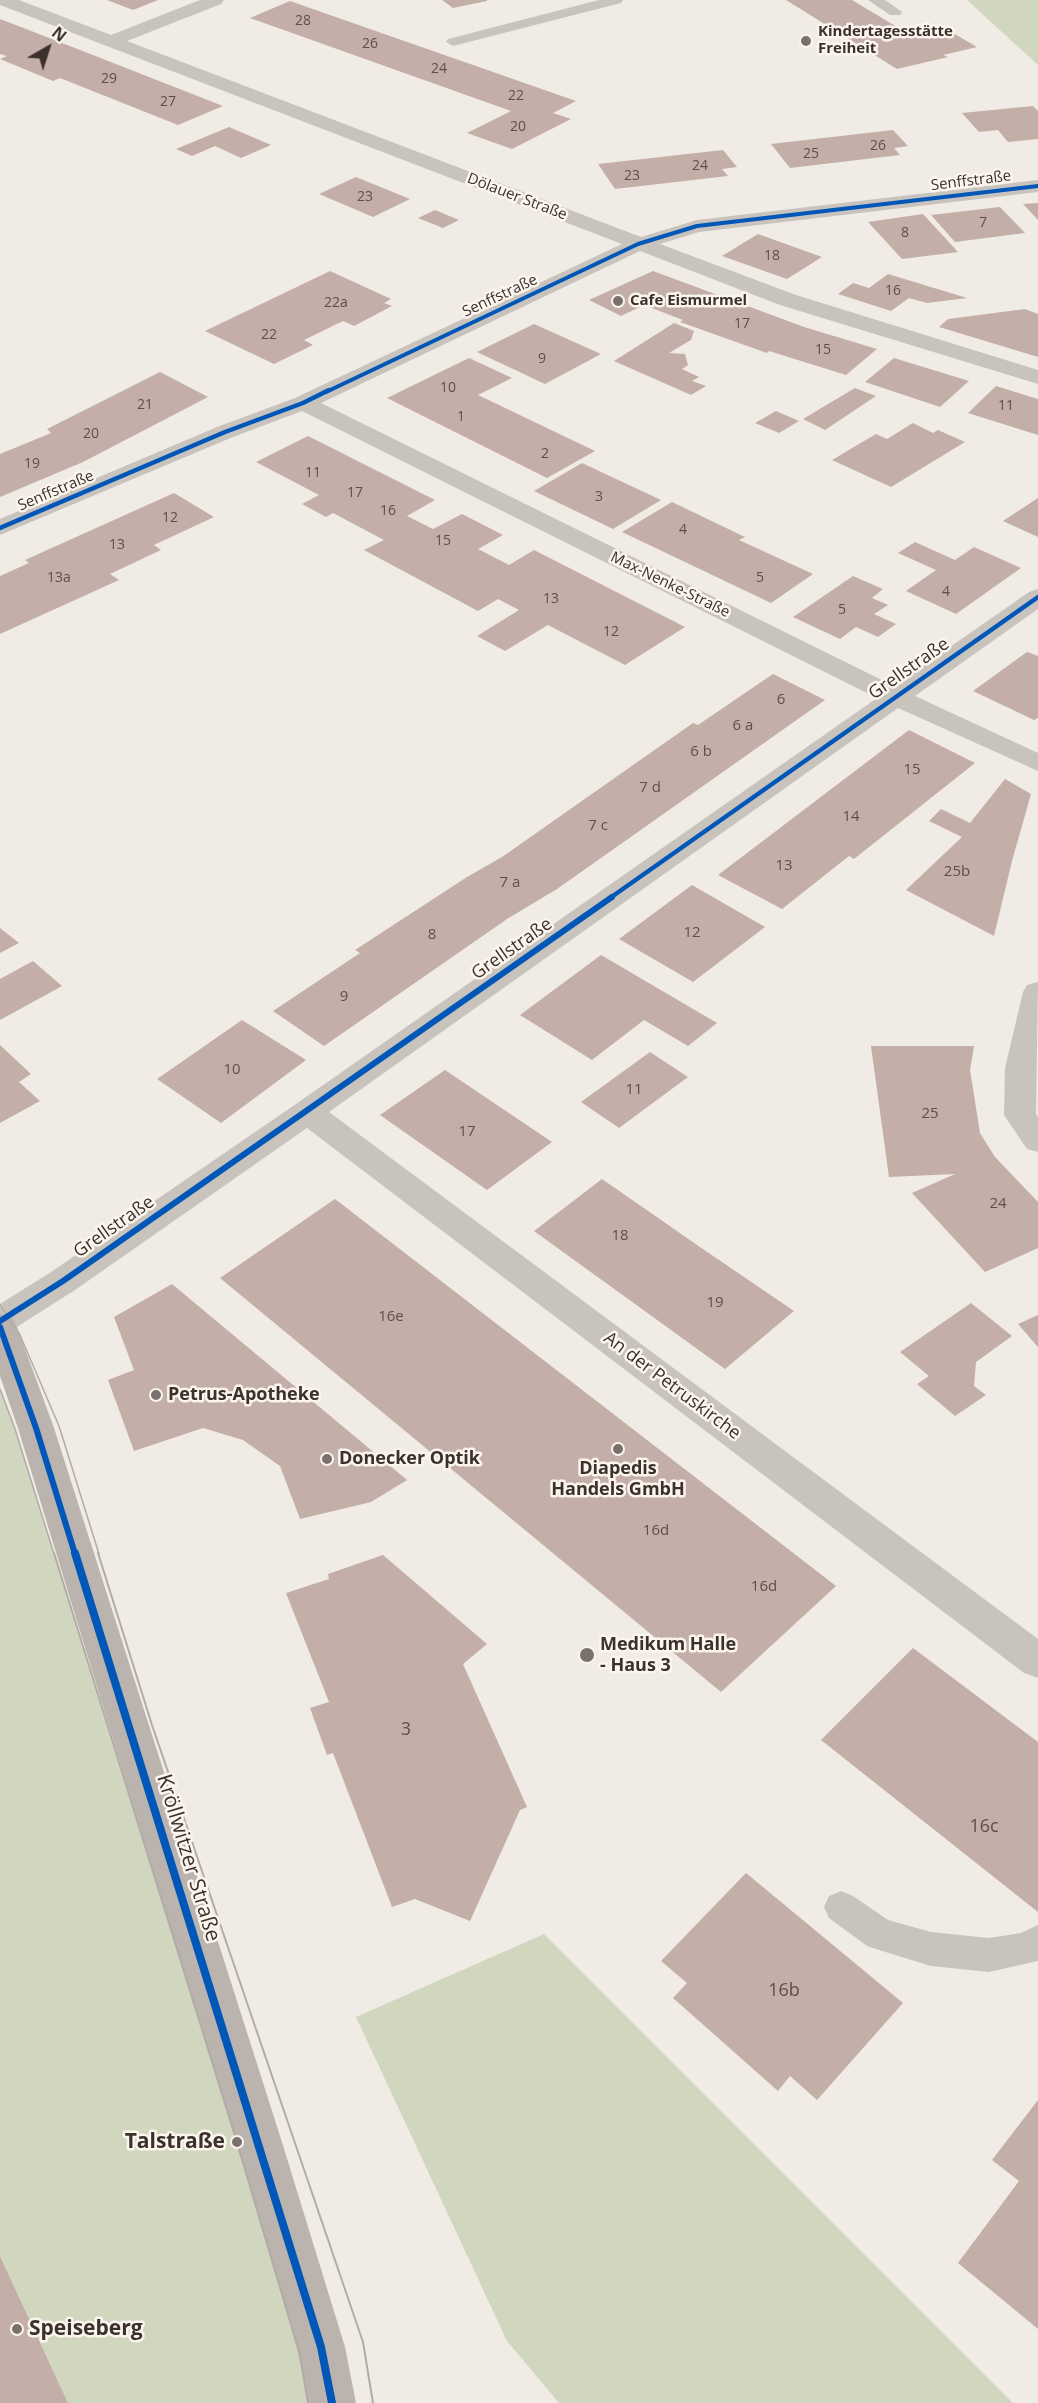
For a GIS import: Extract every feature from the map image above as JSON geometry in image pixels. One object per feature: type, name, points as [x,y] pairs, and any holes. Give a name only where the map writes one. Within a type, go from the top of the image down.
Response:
[{"type":"main road","name":"Kröllwitzer Straße","points":[[0,1327],[40,1439],[258,2139],[321,2347],[332,2403]]},
{"type":"street","name":"Dölauer Straße","points":[[3,0],[788,300],[1038,377]]},
{"type":"street","points":[[112,41],[215,0]]},
{"type":"street","name":"Senffstraße","points":[[0,528],[225,432],[303,403],[638,244],[697,226],[1038,186]]},
{"type":"street","name":"Max-Nenke-Straße","points":[[303,403],[896,697],[1038,763]]},
{"type":"street","name":"Grellstraße","points":[[0,1321],[63,1281],[307,1112],[1038,597]]},
{"type":"street","points":[[1038,992],[1021,1068],[1020,1115],[1038,1141]]},
{"type":"street","name":"An der Petruskirche","points":[[307,1112],[1038,1661]]},
{"type":"lane","points":[[453,42],[616,0]]},
{"type":"lane","points":[[875,0],[895,12]]},
{"type":"lane","points":[[841,1907],[879,1934],[931,1949],[989,1955],[1028,1947],[1038,1941]]},
{"type":"green space","points":[[967,0],[1038,0],[1038,65]]},
{"type":"green space","points":[[0,1389],[15,1429],[237,2142],[300,2354],[308,2403],[68,2403],[0,2256]]},
{"type":"green space","points":[[544,1934],[1013,2403],[559,2403],[507,2341],[356,2017]]},
{"type":"building","points":[[107,0],[158,0],[133,10]]},
{"type":"building","points":[[442,0],[487,0],[487,1],[453,8]]},
{"type":"building","points":[[786,0],[852,0],[907,33],[941,26],[977,47],[943,55],[948,57],[897,69]]},
{"type":"building","points":[[290,1],[576,101],[553,113],[571,119],[512,149],[467,133],[511,111],[250,18]]},
{"type":"building","points":[[0,19],[223,106],[178,125],[60,78],[53,81],[0,59],[7,56],[0,54]]},
{"type":"building","points":[[1033,106],[1038,111],[1038,139],[1008,142],[998,130],[979,132],[962,113]]},
{"type":"building","points":[[229,127],[271,145],[241,158],[215,146],[192,156],[176,149]]},
{"type":"building","points":[[893,130],[908,146],[894,148],[900,155],[790,168],[771,144]]},
{"type":"building","points":[[723,150],[737,167],[722,169],[728,176],[615,189],[598,164]]},
{"type":"building","points":[[356,177],[410,199],[373,217],[319,194]]},
{"type":"building","points":[[1038,203],[1038,220],[1023,204]]},
{"type":"building","points":[[1000,207],[1025,233],[955,242],[931,215]]},
{"type":"building","points":[[435,210],[459,220],[443,228],[418,218]]},
{"type":"building","points":[[923,214],[958,252],[902,259],[868,222]]},
{"type":"building","points":[[758,234],[822,257],[787,279],[722,256]]},
{"type":"building","points":[[330,271],[391,299],[384,303],[392,306],[354,326],[343,321],[304,340],[313,345],[274,364],[205,331]]},
{"type":"building","points":[[653,271],[804,327],[877,349],[846,375],[769,351],[767,353],[680,322],[683,320],[644,305],[621,316],[589,300]]},
{"type":"building","points":[[888,274],[967,298],[927,303],[909,298],[891,311],[838,294],[853,283],[869,288]]},
{"type":"building","points":[[1025,309],[1038,314],[1038,357],[939,327],[948,319]]},
{"type":"building","points":[[674,323],[694,331],[691,340],[669,353],[685,354],[688,365],[682,369],[699,377],[692,381],[706,386],[691,395],[614,361]]},
{"type":"building","points":[[534,324],[601,354],[545,384],[477,352]]},
{"type":"building","points":[[469,358],[512,378],[478,395],[595,451],[547,478],[387,398]]},
{"type":"building","points":[[894,358],[969,381],[940,407],[865,382]]},
{"type":"building","points":[[160,372],[208,397],[83,462],[0,497],[0,454],[51,433],[47,429]]},
{"type":"building","points":[[996,386],[1038,399],[1038,435],[968,413]]},
{"type":"building","points":[[855,388],[876,396],[825,430],[803,419]]},
{"type":"building","points":[[776,411],[799,421],[779,433],[755,423]]},
{"type":"building","points":[[913,423],[933,433],[938,430],[965,442],[891,487],[832,460],[876,434],[887,439]]},
{"type":"building","points":[[308,436],[435,500],[407,516],[433,529],[462,514],[503,535],[478,549],[509,565],[534,550],[685,627],[625,665],[548,625],[505,651],[477,636],[519,610],[498,599],[478,611],[364,550],[384,540],[333,513],[326,517],[302,504],[319,495],[256,462]]},
{"type":"building","points":[[582,463],[661,500],[613,529],[534,491]]},
{"type":"building","points":[[174,493],[214,517],[154,545],[161,550],[110,574],[119,580],[0,634],[0,576],[29,563],[25,560]]},
{"type":"building","points":[[1038,498],[1038,537],[1003,521]]},
{"type":"building","points":[[672,502],[745,537],[739,540],[813,574],[771,603],[622,532]]},
{"type":"building","points":[[915,542],[955,560],[974,547],[1021,568],[956,614],[906,591],[936,570],[898,553]]},
{"type":"building","points":[[853,576],[883,589],[872,598],[888,605],[874,614],[896,624],[878,637],[856,627],[840,639],[793,617]]},
{"type":"building","points":[[1027,652],[1038,656],[1038,718],[1034,720],[973,691]]},
{"type":"building","points":[[773,674],[825,700],[557,889],[507,919],[324,1046],[273,1011],[360,953],[355,950],[467,877],[502,857],[693,723],[698,725]]},
{"type":"building","points":[[909,730],[975,763],[854,859],[849,856],[782,909],[718,875]]},
{"type":"building","points":[[1005,779],[1031,794],[994,936],[906,890],[962,837],[929,821],[941,809],[970,823]]},
{"type":"building","points":[[692,885],[765,927],[693,982],[619,939]]},
{"type":"building","points":[[0,928],[19,943],[0,953]]},
{"type":"building","points":[[601,955],[717,1023],[688,1046],[644,1020],[592,1060],[520,1015]]},
{"type":"building","points":[[33,961],[62,986],[0,1020],[0,979]]},
{"type":"building","points":[[242,1020],[306,1060],[221,1123],[157,1079]]},
{"type":"building","points":[[0,1045],[31,1074],[19,1082],[40,1101],[0,1123]]},
{"type":"building","points":[[871,1046],[974,1046],[970,1070],[980,1133],[995,1157],[1038,1202],[1038,1248],[985,1272],[912,1193],[955,1174],[889,1177]]},
{"type":"building","points":[[650,1052],[688,1077],[619,1128],[581,1102]]},
{"type":"building","points":[[445,1070],[552,1142],[487,1190],[380,1115]]},
{"type":"building","points":[[602,1179],[794,1311],[725,1369],[534,1231]]},
{"type":"building","points":[[335,1199],[836,1586],[721,1692],[220,1278]]},
{"type":"building","points":[[172,1284],[407,1480],[371,1502],[300,1519],[280,1466],[243,1440],[203,1428],[134,1451],[108,1380],[134,1370],[114,1317]]},
{"type":"building","points":[[971,1303],[1012,1336],[976,1362],[974,1386],[986,1395],[955,1416],[917,1384],[929,1376],[900,1352]]},
{"type":"building","points":[[1038,1315],[1038,1347],[1018,1324]]},
{"type":"building","points":[[383,1555],[487,1644],[463,1664],[527,1807],[520,1810],[470,1921],[415,1899],[392,1907],[333,1753],[327,1755],[310,1708],[329,1702],[286,1593],[329,1579],[328,1574]]},
{"type":"building","points":[[913,1648],[1038,1742],[1038,1912],[821,1740]]},
{"type":"building","points":[[746,1873],[903,2003],[817,2100],[790,2076],[778,2091],[673,1998],[687,1983],[661,1961]]},
{"type":"building","points":[[1038,2100],[1038,2329],[958,2263],[1019,2181],[992,2160]]},
{"type":"building","name":"Speiseberg","points":[[0,2256],[68,2403],[0,2403]]},
{"type":"tram line","points":[[0,1305],[20,1335],[59,1426],[99,1554]]},
{"type":"tram line","points":[[0,1389],[15,1429],[54,1554]]},
{"type":"tram line","points":[[54,1553],[237,2142],[300,2355],[308,2403]]},
{"type":"tram line","points":[[98,1553],[152,1725],[363,2342],[373,2403]]},
{"type":"cycle path","points":[[0,528],[225,432],[303,403],[638,244],[697,226],[1038,186]]},
{"type":"cycle path","points":[[0,1321],[63,1281],[307,1112],[1038,597]]},
{"type":"cycle path","points":[[0,1327],[36,1428],[258,2139],[321,2347],[332,2403]]},
{"type":"place","name":"Kindertagesstätte Freiheit","points":[[806,41]]},
{"type":"place","name":"Cafe Eismurmel","points":[[618,301]]},
{"type":"place","name":"Petrus-Apotheke","points":[[156,1395]]},
{"type":"place","name":"Diapedis Handels GmbH","points":[[618,1449]]},
{"type":"place","name":"Donecker Optik","points":[[327,1459]]},
{"type":"place","name":"Medikum Halle - Haus 3","points":[[587,1655]]},
{"type":"place","name":"Talstraße","points":[[237,2142]]},
{"type":"place","name":"Speiseberg","points":[[17,2329]]}]
